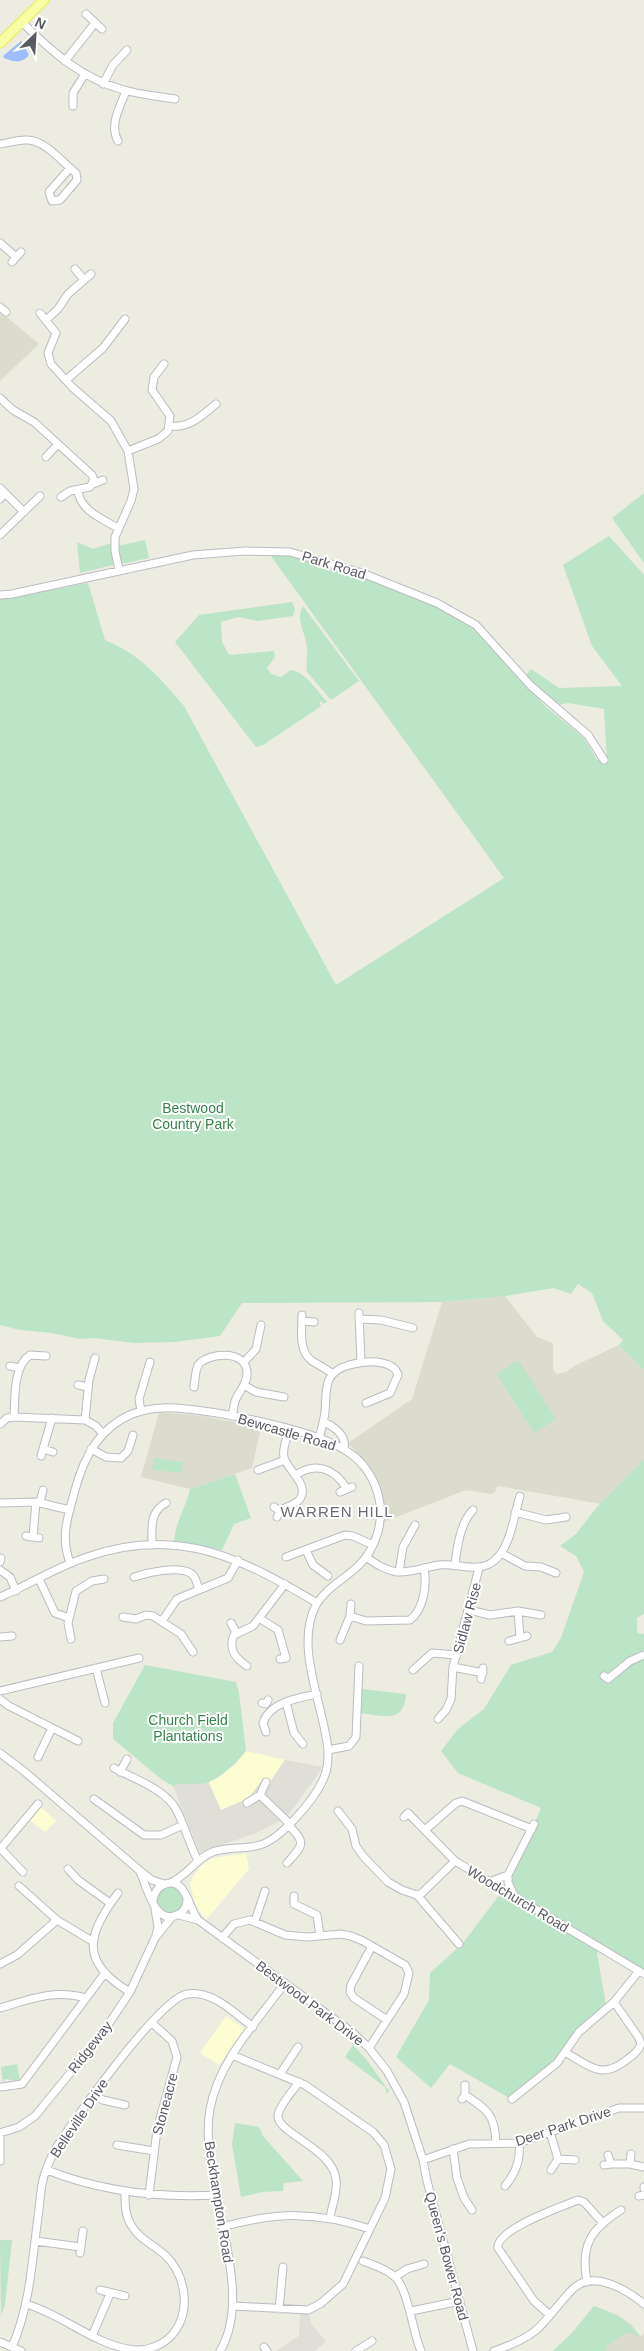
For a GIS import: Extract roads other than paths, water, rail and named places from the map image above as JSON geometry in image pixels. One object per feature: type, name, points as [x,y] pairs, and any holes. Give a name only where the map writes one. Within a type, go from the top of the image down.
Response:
[{"type":"main road","points":[[0,43],[44,0]]},
{"type":"street","points":[[86,14],[102,29]]},
{"type":"street","points":[[22,22],[50,51],[103,84],[126,91],[175,99]]},
{"type":"street","points":[[64,61],[95,23]]},
{"type":"street","points":[[103,84],[109,71],[123,59],[127,50]]},
{"type":"street","points":[[73,106],[69,96],[85,74]]},
{"type":"street","points":[[118,141],[110,132],[126,91]]},
{"type":"street","points":[[0,144],[24,140],[35,141],[43,145],[76,173],[77,180],[60,200],[52,201],[49,192],[70,168]]},
{"type":"street","points":[[0,243],[16,257]]},
{"type":"street","points":[[76,269],[84,280]]},
{"type":"street","points":[[46,320],[58,309],[68,294],[91,274]]},
{"type":"street","points":[[0,306],[6,312]]},
{"type":"street","points":[[40,313],[56,333],[49,348],[48,358],[66,380],[111,421],[128,451],[134,482],[134,493],[118,528],[114,544],[119,570]]},
{"type":"street","points":[[66,380],[103,348],[125,319]]},
{"type":"street","points":[[128,451],[165,436],[170,426],[170,416],[152,390],[153,381],[160,366]]},
{"type":"street","points":[[0,398],[13,410],[34,422],[92,475],[93,484]]},
{"type":"street","points":[[170,426],[182,427],[188,425],[216,404]]},
{"type":"street","points":[[46,457],[57,445]]},
{"type":"street","points":[[61,497],[67,493],[78,491],[104,480]]},
{"type":"street","points":[[78,491],[83,505],[100,522],[118,528]]},
{"type":"street","points":[[2,493],[24,512]]},
{"type":"street","points":[[2,530],[40,496]]},
{"type":"street","name":"Park Road","points":[[0,595],[18,593],[193,555],[270,550],[290,552],[362,573],[437,602],[476,625],[531,686],[588,734],[604,760]]},
{"type":"street","points":[[361,1362],[359,1316],[409,1325]]},
{"type":"street","points":[[314,1322],[302,1318],[304,1352],[310,1359],[332,1374]]},
{"type":"street","points":[[244,1362],[254,1352],[258,1328]]},
{"type":"street","points":[[14,1416],[20,1368],[27,1357],[34,1354],[41,1358]]},
{"type":"street","points":[[193,1383],[198,1360],[227,1355],[236,1356],[244,1362],[248,1372],[244,1385],[235,1401],[232,1416]]},
{"type":"street","points":[[85,1420],[92,1362]]},
{"type":"street","points":[[318,1439],[323,1422],[326,1390],[332,1374],[342,1367],[361,1362],[379,1362],[400,1371],[392,1390],[370,1403]]},
{"type":"street","points":[[141,1411],[140,1398],[149,1364],[157,1369]]},
{"type":"street","points":[[10,1366],[20,1368]]},
{"type":"street","points":[[78,1384],[88,1388]]},
{"type":"street","points":[[244,1385],[256,1392],[281,1398]]},
{"type":"street","name":"Bewcastle Road","points":[[70,1563],[64,1541],[79,1473],[90,1449],[120,1420],[141,1411],[176,1408],[232,1416],[318,1439],[344,1449],[364,1467],[372,1478],[379,1496],[380,1525],[373,1545],[366,1557],[330,1587],[317,1603],[310,1621],[309,1639],[328,1750],[328,1765],[322,1784],[289,1824],[274,1838],[266,1843],[250,1847],[217,1850],[198,1861],[189,1871],[167,1884]]},
{"type":"street","points":[[0,1424],[7,1418],[14,1416],[85,1420],[96,1426],[104,1434]]},
{"type":"street","points":[[52,1418],[42,1452],[53,1452]]},
{"type":"street","points":[[323,1422],[332,1426],[344,1440],[344,1449]]},
{"type":"street","points":[[277,1512],[304,1501],[296,1475],[285,1460],[284,1449],[289,1430]]},
{"type":"street","points":[[90,1449],[106,1457],[118,1459],[126,1454],[132,1438],[140,1443]]},
{"type":"street","points":[[261,1466],[285,1460]]},
{"type":"street","points":[[296,1475],[311,1468],[326,1469],[337,1476],[346,1489]]},
{"type":"street","points":[[32,1537],[38,1502],[43,1490]]},
{"type":"street","points":[[366,1557],[383,1568],[398,1572],[455,1565],[479,1568],[494,1562],[502,1553],[520,1496]]},
{"type":"street","points":[[0,1502],[38,1502],[70,1510]]},
{"type":"street","points":[[152,1545],[152,1520],[161,1503]]},
{"type":"street","points":[[455,1565],[461,1534],[469,1512]]},
{"type":"street","points":[[515,1512],[546,1520],[561,1515]]},
{"type":"street","points":[[398,1572],[402,1548],[414,1530]]},
{"type":"street","points":[[289,1554],[306,1550],[345,1535],[354,1536],[373,1545]]},
{"type":"street","points":[[0,1598],[70,1563],[111,1550],[152,1545],[200,1549],[238,1560],[317,1603]]},
{"type":"street","points":[[306,1550],[311,1562],[323,1576]]},
{"type":"street","points":[[502,1553],[524,1566],[553,1569]]},
{"type":"street","points":[[162,1622],[177,1599],[228,1578],[238,1560]]},
{"type":"street","points":[[350,1616],[366,1621],[410,1620],[417,1612],[425,1589],[424,1568]]},
{"type":"street","name":"Sidlaw Rise","points":[[439,1714],[451,1699],[453,1667],[479,1568]]},
{"type":"street","points":[[0,1570],[8,1575],[16,1591]]},
{"type":"street","points":[[134,1577],[140,1571],[187,1571],[193,1575],[199,1590]]},
{"type":"street","points":[[38,1579],[55,1613],[69,1618]]},
{"type":"street","points":[[71,1639],[68,1623],[76,1591],[104,1579]]},
{"type":"street","points":[[236,1632],[250,1628],[285,1584]]},
{"type":"street","points":[[339,1635],[350,1616],[351,1604]]},
{"type":"street","points":[[469,1610],[490,1615],[518,1611],[538,1612]]},
{"type":"street","points":[[509,1641],[523,1637],[518,1611]]},
{"type":"street","points":[[128,1615],[138,1619],[149,1615],[162,1622],[179,1632],[185,1645],[193,1652]]},
{"type":"street","points":[[259,1618],[268,1625],[279,1626],[286,1658],[280,1659]]},
{"type":"street","points":[[231,1623],[236,1632]]},
{"type":"street","points":[[236,1632],[231,1645],[236,1662],[247,1666]]},
{"type":"street","points":[[411,1658],[415,1668],[432,1653],[457,1655]]},
{"type":"street","points":[[604,1676],[608,1679],[630,1661],[644,1655]]},
{"type":"street","points":[[0,1690],[135,1657]]},
{"type":"street","name":"Sidlaw Rise","points":[[453,1667],[482,1673]]},
{"type":"street","points":[[96,1668],[105,1702]]},
{"type":"street","points":[[328,1750],[348,1746],[356,1738],[357,1669]]},
{"type":"street","points":[[262,1730],[267,1704],[286,1702],[317,1694]]},
{"type":"street","points":[[0,1700],[78,1741]]},
{"type":"street","points":[[286,1702],[292,1728],[299,1743]]},
{"type":"street","points":[[38,1752],[52,1728]]},
{"type":"street","points":[[0,1753],[26,1772],[152,1880],[178,1885],[185,1891]]},
{"type":"street","points":[[127,1759],[117,1770],[166,1797],[177,1810],[198,1861]]},
{"type":"street","points":[[247,1802],[260,1795],[266,1782]]},
{"type":"street","points":[[260,1795],[289,1824],[302,1842],[292,1862]]},
{"type":"street","points":[[94,1799],[144,1835],[161,1835],[183,1825]]},
{"type":"street","points":[[424,1830],[456,1803],[462,1801],[533,1827],[508,1875],[508,1882],[514,1896]]},
{"type":"street","points":[[23,1872],[0,1848],[38,1804]]},
{"type":"street","points":[[25,1808],[31,1813]]},
{"type":"street","points":[[338,1810],[352,1829],[356,1846],[366,1858],[388,1882],[416,1895],[459,1944]]},
{"type":"street","name":"Woodchurch Road","points":[[404,1817],[408,1813],[455,1862],[642,1972]]},
{"type":"street","points":[[416,1895],[422,1893],[455,1862]]},
{"type":"street","points":[[68,1869],[85,1886],[110,1903]]},
{"type":"street","points":[[139,1870],[154,1904],[164,1916],[175,1916],[185,1908],[187,1899],[185,1891],[189,1871]]},
{"type":"street","points":[[489,1882],[508,1875]]},
{"type":"street","points":[[154,1904],[154,1893],[167,1884]]},
{"type":"street","points":[[19,1886],[58,1920],[92,1941]]},
{"type":"street","points":[[255,1921],[266,1891]]},
{"type":"street","points":[[118,1893],[110,1903],[92,1941],[93,1951],[105,1973],[130,1992]]},
{"type":"street","points":[[294,1896],[294,1904],[317,1915],[320,1936]]},
{"type":"street","name":"Bestwood Park Drive","points":[[187,1899],[198,1920],[352,2032],[369,2048],[387,2071],[400,2093],[424,2160]]},
{"type":"street","name":"Ridgeway","points":[[0,2133],[23,2125],[43,2107],[102,2034],[130,1992],[155,1938],[158,1927],[154,1904]]},
{"type":"street","name":"Ridgeway","points":[[155,1938],[175,1916]]},
{"type":"street","name":"Bestwood Park Drive","points":[[175,1916],[198,1920]]},
{"type":"street","points":[[0,1964],[17,1955],[58,1920]]},
{"type":"street","points":[[222,1938],[237,1922],[245,1920],[255,1921],[285,1935],[346,1935],[372,1946],[402,1963],[408,1970],[404,1994],[369,2048]]},
{"type":"street","points":[[372,1946],[351,1985],[350,1992],[354,1998],[387,2020]]},
{"type":"street","points":[[512,2099],[550,2069],[566,2053],[579,2032],[614,2002],[642,1972]]},
{"type":"street","points":[[6,2087],[22,2084],[39,2064],[105,1973]]},
{"type":"street","name":"Beckhampton Road","points":[[220,2351],[228,2333],[234,2306],[210,2152],[209,2119],[218,2081],[232,2055],[285,1983]]},
{"type":"street","name":"Belleville Drive","points":[[12,2347],[24,2319],[42,2185],[57,2148],[93,2095],[152,2023],[177,1998],[195,1993],[214,1998],[253,2026]]},
{"type":"street","points":[[0,2008],[48,1994],[75,1995],[86,1998]]},
{"type":"street","points":[[566,2053],[605,2072],[616,2068],[635,2053],[641,2044],[639,2038],[614,2002]]},
{"type":"street","name":"Stoneacre","points":[[149,2195],[154,2151],[162,2109],[177,2057],[172,2041],[152,2023]]},
{"type":"street","points":[[280,2074],[295,2049]]},
{"type":"street","points":[[232,2055],[299,2082],[373,2132],[384,2145],[390,2162],[390,2182],[370,2229],[343,2284],[313,2308],[305,2310],[234,2306]]},
{"type":"street","points":[[299,2082],[281,2109],[279,2120],[284,2127],[324,2156],[332,2165],[336,2184],[330,2217]]},
{"type":"street","points":[[464,2085],[463,2097],[493,2118],[496,2125],[496,2143]]},
{"type":"street","points":[[93,2095],[121,2106]]},
{"type":"street","name":"Deer Park Drive","points":[[424,2160],[470,2144],[520,2143],[619,2108],[644,2108]]},
{"type":"street","points":[[550,2132],[558,2159],[551,2170]]},
{"type":"street","points":[[0,2133],[0,2161]]},
{"type":"street","points":[[505,2186],[517,2177],[521,2156],[520,2143]]},
{"type":"street","points":[[117,2145],[154,2151]]},
{"type":"street","points":[[452,2149],[464,2198],[471,2204]]},
{"type":"street","points":[[630,2164],[631,2154]]},
{"type":"street","points":[[608,2155],[608,2165],[630,2164],[644,2167]]},
{"type":"street","points":[[558,2159],[575,2160]]},
{"type":"street","name":"Queen's Bower Road","points":[[424,2160],[427,2181],[473,2351]]},
{"type":"street","points":[[47,2170],[85,2184],[125,2192],[149,2195],[217,2195]]},
{"type":"street","points":[[26,2304],[43,2310],[92,2336],[133,2350],[146,2350],[168,2339],[176,2330],[182,2317],[184,2291],[175,2269],[165,2255],[133,2229],[126,2215],[125,2192]]},
{"type":"street","points":[[550,2315],[534,2301],[498,2248],[500,2238],[524,2224],[578,2200],[584,2202],[602,2222]]},
{"type":"street","points":[[587,2282],[584,2265],[585,2252],[589,2240],[602,2222],[621,2210]]},
{"type":"street","points":[[222,2227],[277,2215],[330,2217],[370,2229]]},
{"type":"street","points":[[35,2241],[81,2250],[83,2231]]},
{"type":"street","points":[[363,2261],[395,2277],[401,2286],[411,2311],[421,2351]]},
{"type":"street","points":[[395,2277],[405,2265],[424,2264]]},
{"type":"street","points":[[280,2309],[285,2271]]},
{"type":"street","points":[[494,2351],[520,2341],[536,2330],[574,2288],[587,2282],[596,2281],[614,2286],[644,2304]]},
{"type":"street","points":[[100,2290],[110,2294],[125,2296]]},
{"type":"street","points":[[92,2336],[110,2294]]},
{"type":"street","points":[[411,2311],[460,2301]]},
{"type":"street","points":[[0,2342],[21,2351]]},
{"type":"street","points":[[356,2351],[369,2345]]},
{"type":"water","points":[[21,41],[29,55],[26,58],[17,61],[4,58],[3,56]]},
{"type":"district","name":"WARREN HILL","points":[[337,1511]]},
{"type":"park label","name":"Bestwood Country Park","points":[[193,1116]]},
{"type":"park label","name":"Church Field Plantations","points":[[188,1728]]}]
